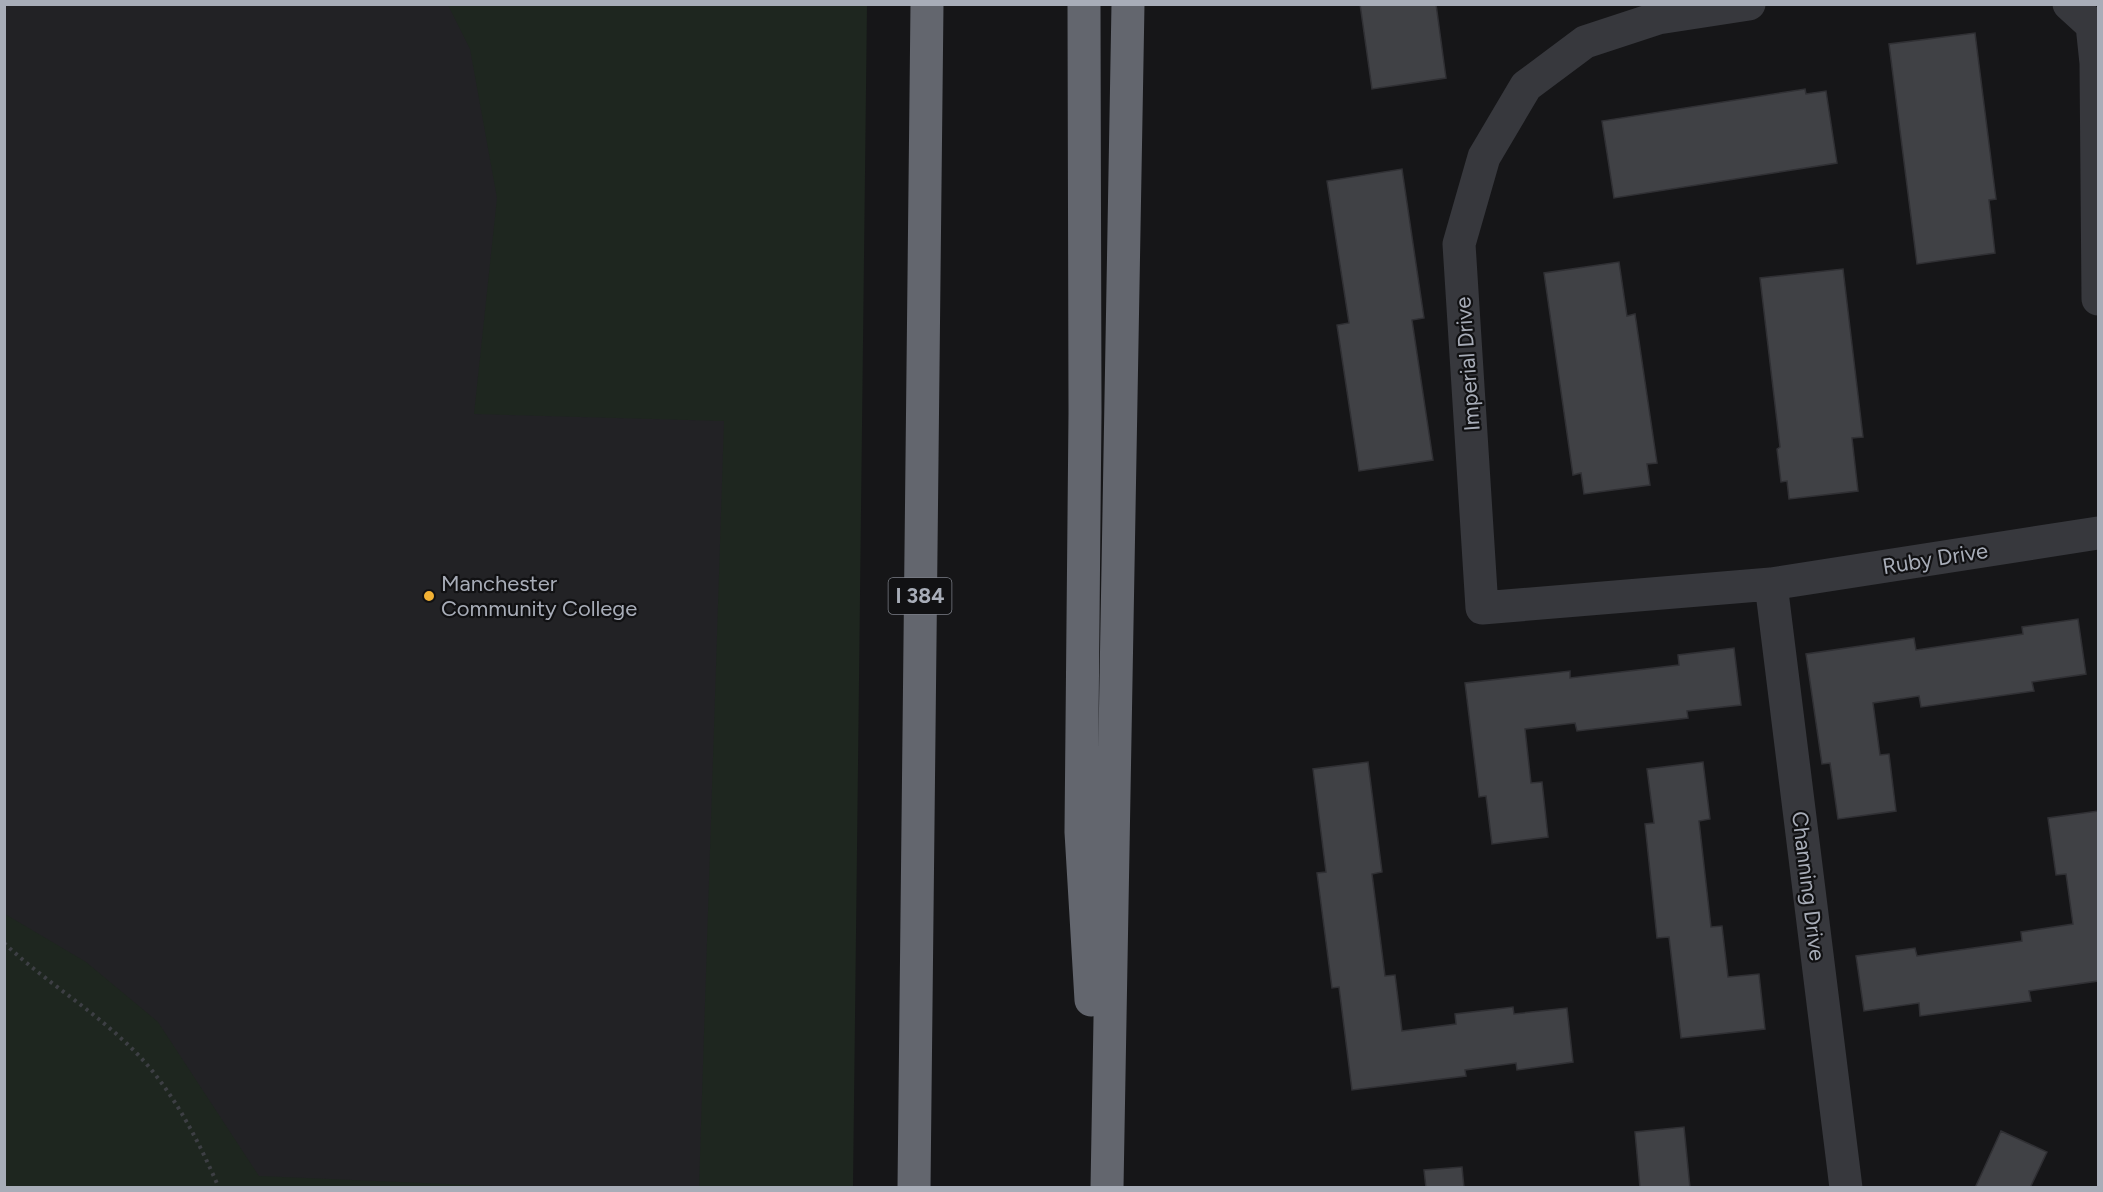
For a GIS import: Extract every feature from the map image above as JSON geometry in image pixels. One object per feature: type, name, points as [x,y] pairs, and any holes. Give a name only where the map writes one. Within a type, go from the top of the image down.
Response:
[{"type":"highway","name":"I 384","points":[[914,1188],[927,4]]},
{"type":"highway","points":[[1084,4],[1085,425],[1082,832],[1089,976],[1107,1186]]},
{"type":"highway","points":[[1107,1186],[1128,4]]},
{"type":"street","name":"Imperial Drive","points":[[1749,4],[1658,18],[1585,42],[1526,86],[1484,157],[1460,244],[1482,608],[1771,584]]},
{"type":"street","points":[[2087,18],[2097,63],[2098,299]]},
{"type":"street","name":"Ruby Drive","points":[[1771,584],[2098,532]]},
{"type":"street","name":"Channing Drive","points":[[1771,584],[1846,1188]]},
{"type":"path","points":[[4,943],[103,1023],[138,1055],[176,1106],[219,1188]]},
{"type":"shaded area","name":"Manchester Community College","points":[[5,5],[861,5],[846,1187],[5,1188]]},
{"type":"shaded area","points":[[448,5],[867,5],[853,1187],[699,1187],[724,421],[474,414],[497,198],[470,49]]},
{"type":"shaded area","points":[[5,914],[86,962],[158,1022],[259,1176],[513,1187],[5,1187]]},
{"type":"building","points":[[1360,4],[1436,4],[1446,78],[1372,89]]},
{"type":"building","points":[[1975,33],[1996,199],[1989,200],[1995,253],[1917,264],[1889,44]]},
{"type":"building","points":[[1805,89],[1806,94],[1826,91],[1837,163],[1614,198],[1602,121]]},
{"type":"building","points":[[1402,169],[1424,318],[1412,320],[1433,460],[1359,471],[1337,325],[1349,323],[1327,181]]},
{"type":"building","points":[[1619,262],[1627,316],[1635,314],[1657,463],[1647,464],[1650,485],[1584,494],[1581,473],[1573,475],[1544,273]]},
{"type":"building","points":[[1843,269],[1863,437],[1852,438],[1858,491],[1789,499],[1787,481],[1781,482],[1777,449],[1780,447],[1760,278]]},
{"type":"building","points":[[2078,619],[2086,674],[2032,682],[2034,691],[1921,707],[1919,696],[1873,703],[1880,755],[1889,754],[1896,811],[1838,819],[1830,763],[1822,764],[1806,654],[1914,638],[1916,650],[2023,634],[2022,627]]},
{"type":"building","points":[[1734,648],[1741,705],[1687,711],[1688,718],[1577,731],[1575,723],[1525,729],[1531,783],[1542,782],[1548,837],[1492,844],[1486,796],[1479,797],[1465,683],[1570,671],[1570,678],[1679,665],[1678,655]]},
{"type":"building","points":[[1368,762],[1382,872],[1372,874],[1385,976],[1395,975],[1402,1031],[1456,1024],[1455,1014],[1513,1007],[1514,1014],[1567,1008],[1573,1062],[1517,1070],[1516,1063],[1465,1070],[1466,1076],[1352,1090],[1339,987],[1332,988],[1317,873],[1326,872],[1313,769]]},
{"type":"building","points":[[1703,762],[1710,819],[1699,821],[1711,927],[1722,926],[1728,977],[1759,974],[1765,1029],[1681,1038],[1669,937],[1657,938],[1645,824],[1654,823],[1647,769]]},
{"type":"building","points":[[2098,811],[2098,981],[2029,991],[2031,1001],[1920,1016],[1919,1003],[1864,1011],[1856,956],[1915,948],[1917,956],[2022,941],[2021,932],[2073,924],[2066,874],[2056,875],[2048,818]]},
{"type":"building","points":[[1684,1127],[1690,1188],[1640,1188],[1635,1132]]},
{"type":"building","points":[[2001,1131],[2047,1152],[2030,1188],[1975,1188]]},
{"type":"building","points":[[1462,1167],[1464,1188],[1426,1188],[1424,1170]]},
{"type":"place","name":"Manchester Community College","points":[[429,596]]}]
